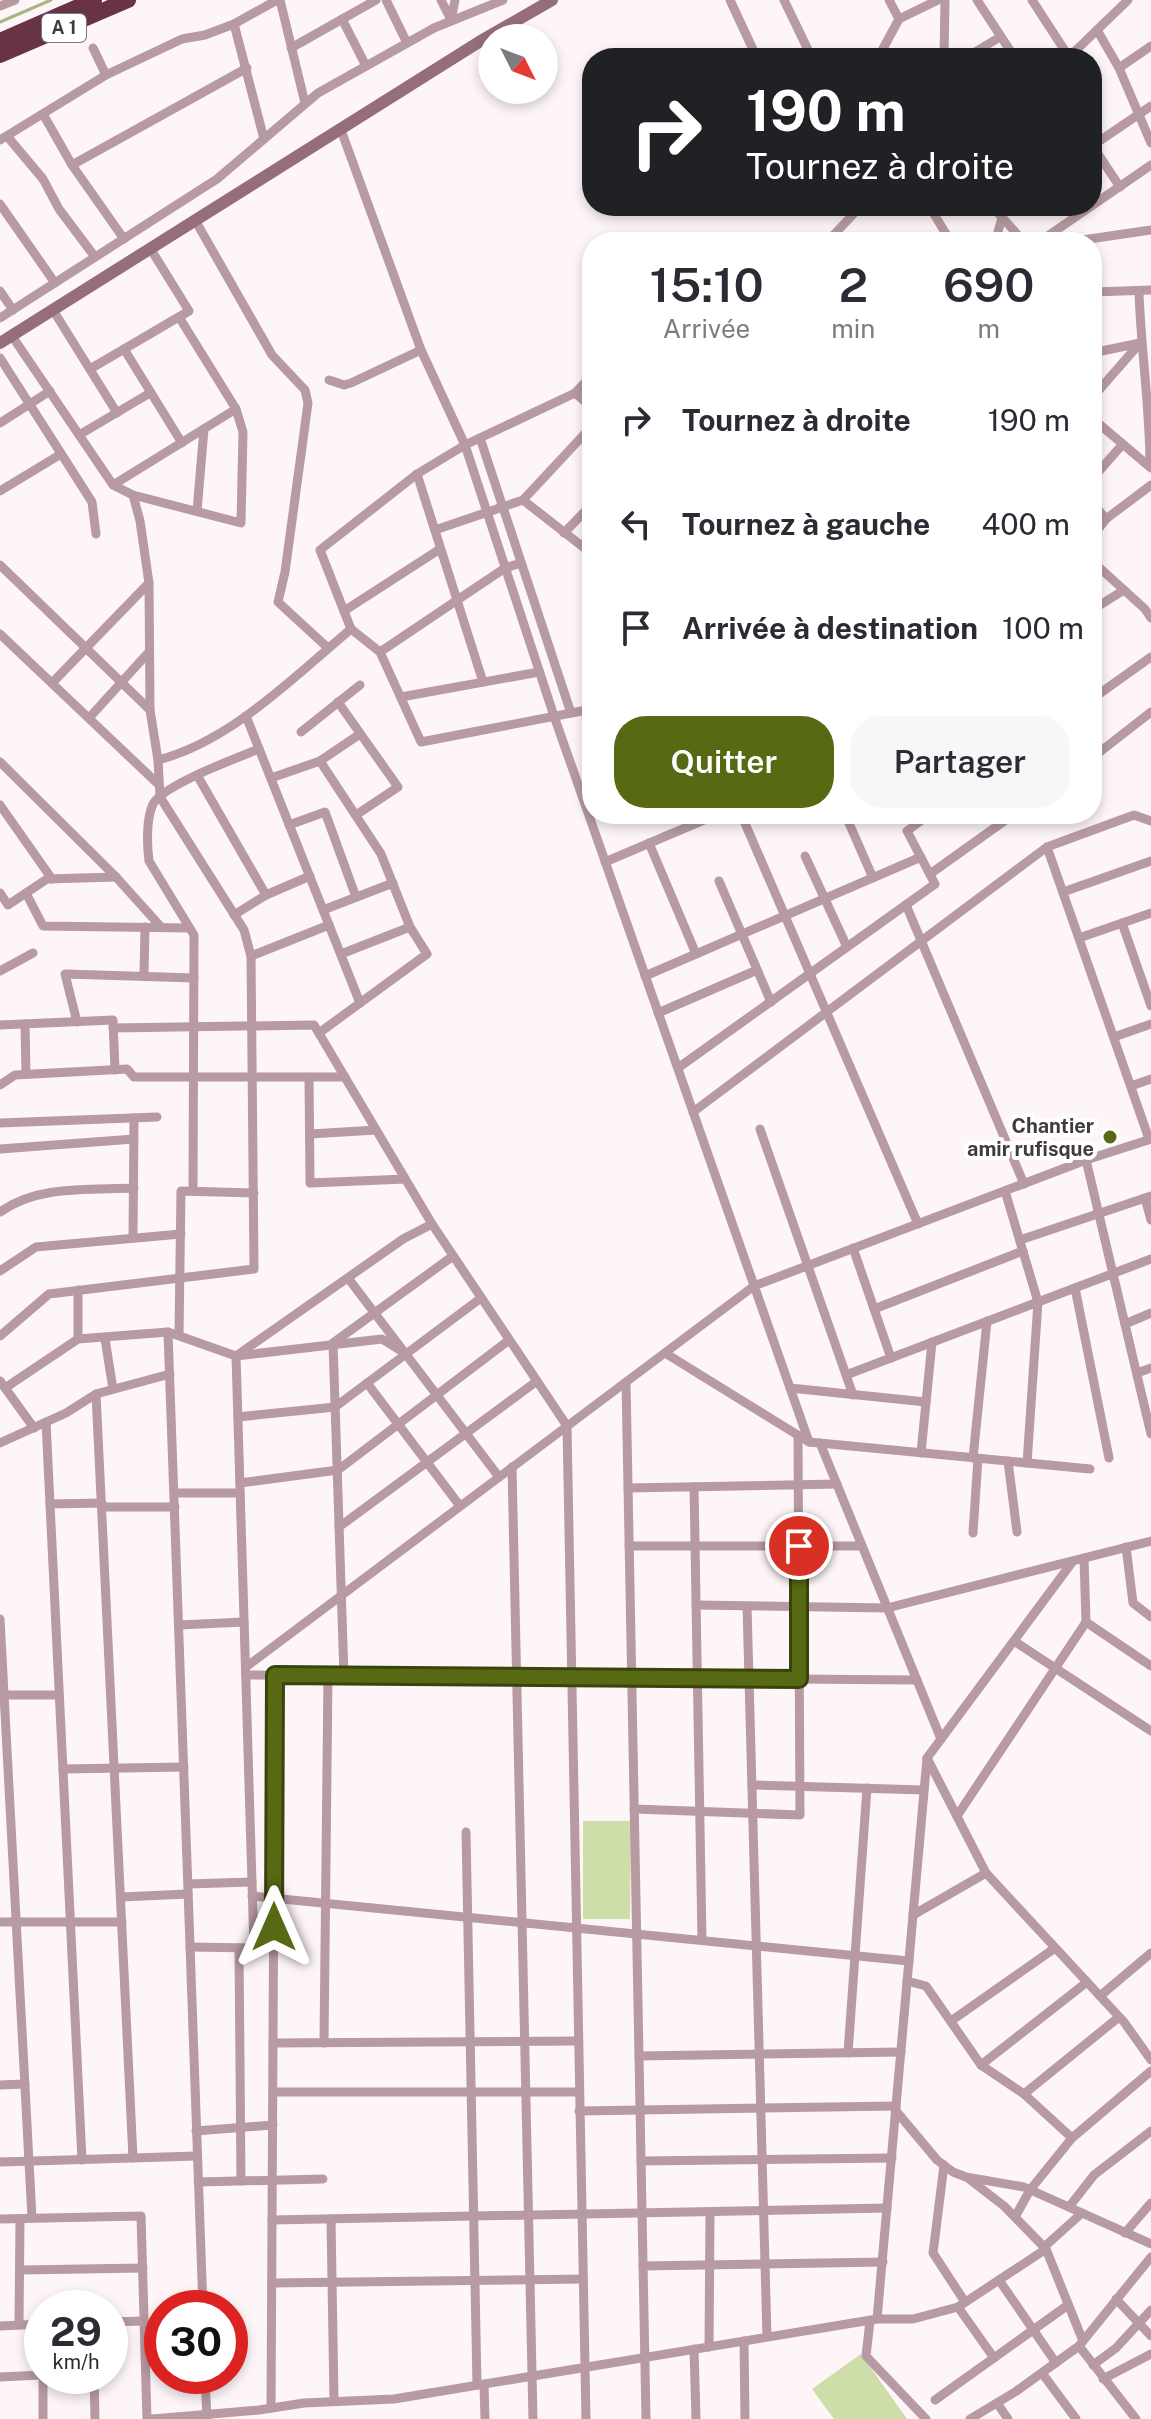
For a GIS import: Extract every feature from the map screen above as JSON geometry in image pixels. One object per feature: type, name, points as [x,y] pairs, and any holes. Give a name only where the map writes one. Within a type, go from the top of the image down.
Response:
[{"type":"highway","name":"A 1","points":[[0,41],[94,0]]},
{"type":"highway","name":"A 1","points":[[0,55],[128,0]]},
{"type":"street","points":[[0,6],[15,0]]},
{"type":"street","points":[[95,257],[59,209],[43,179],[3,138],[106,75],[182,39],[205,35],[234,24],[278,0],[305,103]]},
{"type":"street","points":[[291,48],[376,0]]},
{"type":"street","points":[[386,0],[407,43]]},
{"type":"street","points":[[441,0],[451,20]]},
{"type":"street","points":[[451,20],[455,0]]},
{"type":"street","points":[[0,343],[479,42],[552,0]]},
{"type":"street","points":[[730,0],[752,48]]},
{"type":"street","points":[[797,0],[786,4],[807,48]]},
{"type":"street","points":[[889,0],[899,19]]},
{"type":"street","points":[[883,48],[899,19],[938,0]]},
{"type":"street","points":[[944,48],[945,0]]},
{"type":"street","points":[[977,0],[1008,48]]},
{"type":"street","points":[[1032,0],[1062,48]]},
{"type":"street","points":[[0,318],[217,179],[305,103],[407,43],[451,20],[499,1]]},
{"type":"street","points":[[1078,48],[1126,1]]},
{"type":"street","points":[[342,19],[366,66]]},
{"type":"street","points":[[234,24],[264,139]]},
{"type":"street","points":[[1097,30],[1119,68],[1151,143]]},
{"type":"street","points":[[982,48],[1000,37]]},
{"type":"street","points":[[1119,68],[1151,46]]},
{"type":"street","points":[[93,48],[106,75]]},
{"type":"street","points":[[72,165],[247,68]]},
{"type":"street","points":[[1102,139],[1151,106]]},
{"type":"street","points":[[43,114],[72,165],[124,239]]},
{"type":"street","points":[[341,130],[421,350],[465,445],[582,796]]},
{"type":"street","points":[[1102,161],[1120,187]]},
{"type":"street","points":[[1102,199],[1151,165]]},
{"type":"street","points":[[0,204],[55,283]]},
{"type":"street","points":[[836,232],[852,216]]},
{"type":"street","points":[[1002,216],[1016,232]]},
{"type":"street","points":[[1054,232],[1077,216]]},
{"type":"street","points":[[195,220],[272,355],[298,381],[308,397],[285,572],[278,602],[328,648]]},
{"type":"street","points":[[1102,237],[1151,230]]},
{"type":"street","points":[[90,369],[189,311],[150,248]]},
{"type":"street","points":[[1102,292],[1151,290]]},
{"type":"street","points":[[0,291],[13,310]]},
{"type":"street","points":[[1139,292],[1140,343],[1150,415],[1150,467]]},
{"type":"street","points":[[53,310],[117,413]]},
{"type":"street","points":[[12,336],[113,485],[133,495],[241,523],[243,432],[236,409],[179,317]]},
{"type":"street","points":[[1102,351],[1140,343]]},
{"type":"street","points":[[1102,387],[1140,343]]},
{"type":"street","points":[[124,349],[182,443]]},
{"type":"street","points":[[329,380],[344,385],[351,383],[421,350]]},
{"type":"street","points":[[0,358],[92,502],[96,534]]},
{"type":"street","points":[[582,386],[575,393],[465,445],[417,474],[320,550],[351,629],[380,652],[421,742],[582,711]]},
{"type":"street","points":[[0,423],[50,391]]},
{"type":"street","points":[[79,435],[150,393]]},
{"type":"street","points":[[575,393],[582,399]]},
{"type":"street","points":[[113,485],[236,409]]},
{"type":"street","points":[[1102,427],[1150,467]]},
{"type":"street","points":[[197,511],[204,429]]},
{"type":"street","points":[[435,530],[523,500],[582,437]]},
{"type":"street","points":[[480,438],[571,713]]},
{"type":"street","points":[[1102,468],[1122,445]]},
{"type":"street","points":[[0,491],[61,454]]},
{"type":"street","points":[[417,474],[483,682]]},
{"type":"street","points":[[1102,524],[1151,485]]},
{"type":"street","points":[[0,1336],[49,1294],[254,1269],[251,956],[244,930],[160,797],[150,710],[149,583],[133,495]]},
{"type":"street","points":[[523,500],[582,546]]},
{"type":"street","points":[[564,533],[582,514]]},
{"type":"street","points":[[1102,514],[1106,519]]},
{"type":"street","points":[[344,611],[440,549]]},
{"type":"street","points":[[380,652],[505,568],[521,563]]},
{"type":"street","points":[[0,565],[150,710]]},
{"type":"street","points":[[1102,570],[1151,618]]},
{"type":"street","points":[[52,683],[149,583]]},
{"type":"street","points":[[1102,604],[1124,590]]},
{"type":"street","points":[[158,760],[179,755],[246,716],[351,629]]},
{"type":"street","points":[[0,634],[157,783]]},
{"type":"street","points":[[89,718],[149,653]]},
{"type":"street","points":[[1102,692],[1151,657]]},
{"type":"street","points":[[401,697],[539,672]]},
{"type":"street","points":[[301,732],[360,685]]},
{"type":"street","points":[[338,702],[398,787],[356,815]]},
{"type":"street","points":[[1102,750],[1151,712]]},
{"type":"street","points":[[246,716],[360,1003]]},
{"type":"street","points":[[271,778],[320,761],[360,734]]},
{"type":"street","points":[[193,1191],[194,935],[149,861],[150,817],[153,803],[160,797],[197,775],[259,749]]},
{"type":"street","points":[[319,1033],[427,954],[410,927],[381,854],[320,761]]},
{"type":"street","points":[[0,762],[116,877],[161,927]]},
{"type":"street","points":[[197,775],[266,895]]},
{"type":"street","points":[[0,805],[52,879]]},
{"type":"street","points":[[289,825],[325,812],[356,897]]},
{"type":"street","points":[[693,1112],[1047,847],[1134,815],[1151,821]]},
{"type":"street","points":[[592,824],[790,1388],[837,1484],[941,1739]]},
{"type":"street","points":[[605,862],[694,824]]},
{"type":"street","points":[[745,824],[918,1224]]},
{"type":"street","points":[[849,824],[873,878]]},
{"type":"street","points":[[930,874],[1000,824]]},
{"type":"street","points":[[678,1068],[935,884],[907,831],[914,825]]},
{"type":"street","points":[[649,843],[696,954]]},
{"type":"street","points":[[246,1671],[342,1595],[754,1286],[1086,1160],[1150,1139],[1047,847]]},
{"type":"street","points":[[805,856],[847,947]]},
{"type":"street","points":[[645,976],[921,857]]},
{"type":"street","points":[[1063,892],[1151,861]]},
{"type":"street","points":[[234,915],[266,895],[310,876]]},
{"type":"street","points":[[0,893],[8,905],[47,879],[116,877]]},
{"type":"street","points":[[719,881],[771,1002]]},
{"type":"street","points":[[323,910],[393,883]]},
{"type":"street","points":[[26,893],[43,926],[188,928]]},
{"type":"street","points":[[906,905],[1024,1184]]},
{"type":"street","points":[[1079,938],[1151,913]]},
{"type":"street","points":[[1122,923],[1151,1006]]},
{"type":"street","points":[[251,956],[329,925]]},
{"type":"street","points":[[144,976],[145,927]]},
{"type":"street","points":[[341,954],[410,927]]},
{"type":"street","points":[[0,971],[33,953]]},
{"type":"street","points":[[658,1013],[757,970]]},
{"type":"street","points":[[77,1022],[65,974],[194,978]]},
{"type":"street","points":[[0,1025],[113,1020],[115,1070]]},
{"type":"street","points":[[25,1024],[26,1074]]},
{"type":"street","points":[[1114,1037],[1151,1024]]},
{"type":"street","points":[[113,1028],[314,1025],[432,1224],[567,1426],[586,2419]]},
{"type":"street","points":[[0,1085],[15,1075],[127,1069],[134,1077],[345,1077]]},
{"type":"street","points":[[309,1077],[310,1183],[405,1179]]},
{"type":"street","points":[[1131,1086],[1151,1079]]},
{"type":"street","points":[[0,1123],[157,1117]]},
{"type":"street","points":[[133,1237],[134,1118]]},
{"type":"street","points":[[760,1129],[853,1395]]},
{"type":"street","points":[[310,1134],[376,1130]]},
{"type":"street","points":[[0,1149],[134,1139]]},
{"type":"street","points":[[1086,1160],[1151,1434]]},
{"type":"street","points":[[0,1212],[16,1201],[39,1193],[134,1188]]},
{"type":"street","points":[[202,2290],[170,1374],[182,1278],[181,1191],[254,1193]]},
{"type":"street","points":[[1005,1191],[1038,1302],[1027,1463]]},
{"type":"street","points":[[1020,1240],[1148,1197],[1151,1220]]},
{"type":"street","points":[[236,1356],[403,1239],[432,1224]]},
{"type":"street","points":[[0,1271],[36,1247],[181,1234]]},
{"type":"street","points":[[853,1248],[891,1358]]},
{"type":"street","points":[[874,1309],[1023,1251]]},
{"type":"street","points":[[333,1343],[453,1256]]},
{"type":"street","points":[[846,1375],[1151,1259]]},
{"type":"street","points":[[348,1278],[499,1477]]},
{"type":"street","points":[[1075,1288],[1109,1458]]},
{"type":"street","points":[[78,1290],[78,1339]]},
{"type":"street","points":[[238,1417],[335,1407],[481,1298]]},
{"type":"street","points":[[1125,1324],[1151,1313]]},
{"type":"street","points":[[973,1533],[975,1458],[987,1321]]},
{"type":"street","points":[[34,1428],[3,1385],[78,1339],[174,1334],[236,1356],[382,1339],[406,1354]]},
{"type":"street","points":[[105,1339],[113,1389]]},
{"type":"street","points":[[175,1493],[240,1488],[338,1470],[509,1340]]},
{"type":"street","points":[[921,1453],[932,1342]]},
{"type":"street","points":[[333,1343],[344,1676]]},
{"type":"street","points":[[665,1353],[815,1443],[1090,1469]]},
{"type":"street","points":[[190,1947],[254,1948],[236,1356]]},
{"type":"street","points":[[1137,1373],[1151,1368]]},
{"type":"street","points":[[0,1443],[66,1413],[96,1394],[170,1374]]},
{"type":"street","points":[[339,1527],[537,1381]]},
{"type":"street","points":[[626,1382],[646,2419]]},
{"type":"street","points":[[367,1383],[460,1506]]},
{"type":"street","points":[[790,1388],[926,1402]]},
{"type":"street","points":[[96,1394],[133,2158]]},
{"type":"street","points":[[46,1422],[82,2160]]},
{"type":"street","points":[[634,1809],[800,1815],[798,1435]]},
{"type":"street","points":[[1008,1461],[1017,1532]]},
{"type":"street","points":[[512,1467],[533,2419]]},
{"type":"street","points":[[628,1488],[837,1484]]},
{"type":"street","points":[[694,1487],[702,1940]]},
{"type":"street","points":[[50,1504],[175,1507]]},
{"type":"street","points":[[696,1605],[887,1608],[1151,1541]]},
{"type":"street","points":[[629,1546],[862,1546]]},
{"type":"street","points":[[1126,1547],[1133,1603],[1151,1617]]},
{"type":"street","points":[[957,1816],[1086,1622],[1078,1559]]},
{"type":"street","points":[[926,2419],[866,2356],[883,2262],[927,1758],[1078,1559]]},
{"type":"street","points":[[747,1606],[767,2337]]},
{"type":"street","points":[[0,1619],[32,2218]]},
{"type":"street","points":[[179,1625],[244,1622]]},
{"type":"street","points":[[1086,1622],[1151,1666]]},
{"type":"street","points":[[1014,1641],[1151,1731]]},
{"type":"street","points":[[246,1671],[275,1675],[344,1676],[917,1680]]},
{"type":"street","points":[[271,2408],[275,1675]]},
{"type":"street","points":[[324,2043],[328,1675]]},
{"type":"street","points":[[2,1695],[59,1695]]},
{"type":"street","points":[[927,1758],[986,1873],[1119,2017],[1151,2060]]},
{"type":"street","points":[[63,1769],[184,1767]]},
{"type":"street","points":[[752,1785],[924,1790]]},
{"type":"street","points":[[848,2053],[867,1788]]},
{"type":"street","points":[[466,1832],[475,2280],[480,2384],[485,2419]]},
{"type":"street","points":[[913,1915],[986,1873]]},
{"type":"street","points":[[121,1897],[252,1882]]},
{"type":"street","points":[[252,1896],[909,1961]]},
{"type":"street","points":[[0,1922],[122,1922]]},
{"type":"street","points":[[239,1948],[241,2181]]},
{"type":"street","points":[[951,2021],[1055,1948]]},
{"type":"street","points":[[1100,1996],[1151,1953]]},
{"type":"street","points":[[907,1981],[926,1986],[981,2065],[1024,2094],[1072,2138]]},
{"type":"street","points":[[981,2065],[1087,1982]]},
{"type":"street","points":[[1024,2094],[1119,2017]]},
{"type":"street","points":[[273,2043],[578,2041]]},
{"type":"street","points":[[639,2056],[901,2052]]},
{"type":"street","points":[[1015,2217],[1030,2190],[1072,2138],[1151,2071]]},
{"type":"street","points":[[0,2085],[25,2084]]},
{"type":"street","points":[[273,2092],[579,2092]]},
{"type":"street","points":[[579,2111],[896,2109],[944,2165],[966,2177],[1015,2217],[1045,2248],[1081,2343],[1103,2379],[1136,2419]]},
{"type":"street","points":[[196,2131],[273,2125]]},
{"type":"street","points":[[1069,2207],[1094,2175],[1151,2131]]},
{"type":"street","points":[[0,2162],[197,2156]]},
{"type":"street","points":[[641,2161],[892,2158]]},
{"type":"street","points":[[944,2165],[933,2253],[994,2358]]},
{"type":"street","points":[[966,2177],[1030,2190],[1151,2244]]},
{"type":"street","points":[[198,2182],[323,2179]]},
{"type":"street","points":[[1125,2233],[1151,2203]]},
{"type":"street","points":[[272,2220],[887,2208]]},
{"type":"street","points":[[709,2347],[710,2212]]},
{"type":"street","points":[[150,2394],[152,2419],[260,2414],[271,2408],[394,2399],[874,2320],[913,2319],[962,2305],[1045,2248],[1082,2213]]},
{"type":"street","points":[[0,2219],[141,2216],[144,2321],[128,2321]]},
{"type":"street","points":[[19,2325],[20,2219]]},
{"type":"street","points":[[331,2219],[334,2401]]},
{"type":"street","points":[[970,2419],[1042,2373],[1081,2343],[1151,2257]]},
{"type":"street","points":[[643,2266],[883,2262]]},
{"type":"street","points":[[20,2270],[143,2268]]},
{"type":"street","points":[[272,2283],[583,2279]]},
{"type":"street","points":[[999,2280],[1056,2363]]},
{"type":"street","points":[[1116,2299],[1151,2336]]},
{"type":"street","points":[[935,2400],[1068,2305]]},
{"type":"street","points":[[1093,2365],[1116,2348],[1151,2310]]},
{"type":"street","points":[[0,2326],[24,2325]]},
{"type":"street","points":[[744,2341],[745,2419]]},
{"type":"street","points":[[694,2349],[696,2419]]},
{"type":"street","points":[[1103,2379],[1151,2354]]},
{"type":"street","points":[[1042,2373],[1076,2419]]},
{"type":"street","points":[[0,2377],[24,2376]]},
{"type":"street","points":[[42,2394],[43,2419]]},
{"type":"street","points":[[94,2394],[95,2419]]},
{"type":"street","points":[[205,2394],[206,2416]]},
{"type":"street","points":[[997,2403],[1008,2419]]},
{"type":"green space","points":[[583,1821],[631,1821],[630,1919],[583,1919]]},
{"type":"green space","points":[[861,2354],[907,2419],[834,2419],[812,2389]]},
{"type":"waterway","points":[[0,22],[51,0]]},
{"type":"place","name":"Chantier amir rufisque","points":[[1110,1137]]},
{"type":"route","points":[[274,1927],[275,1675],[799,1679],[799,1546]]}]
